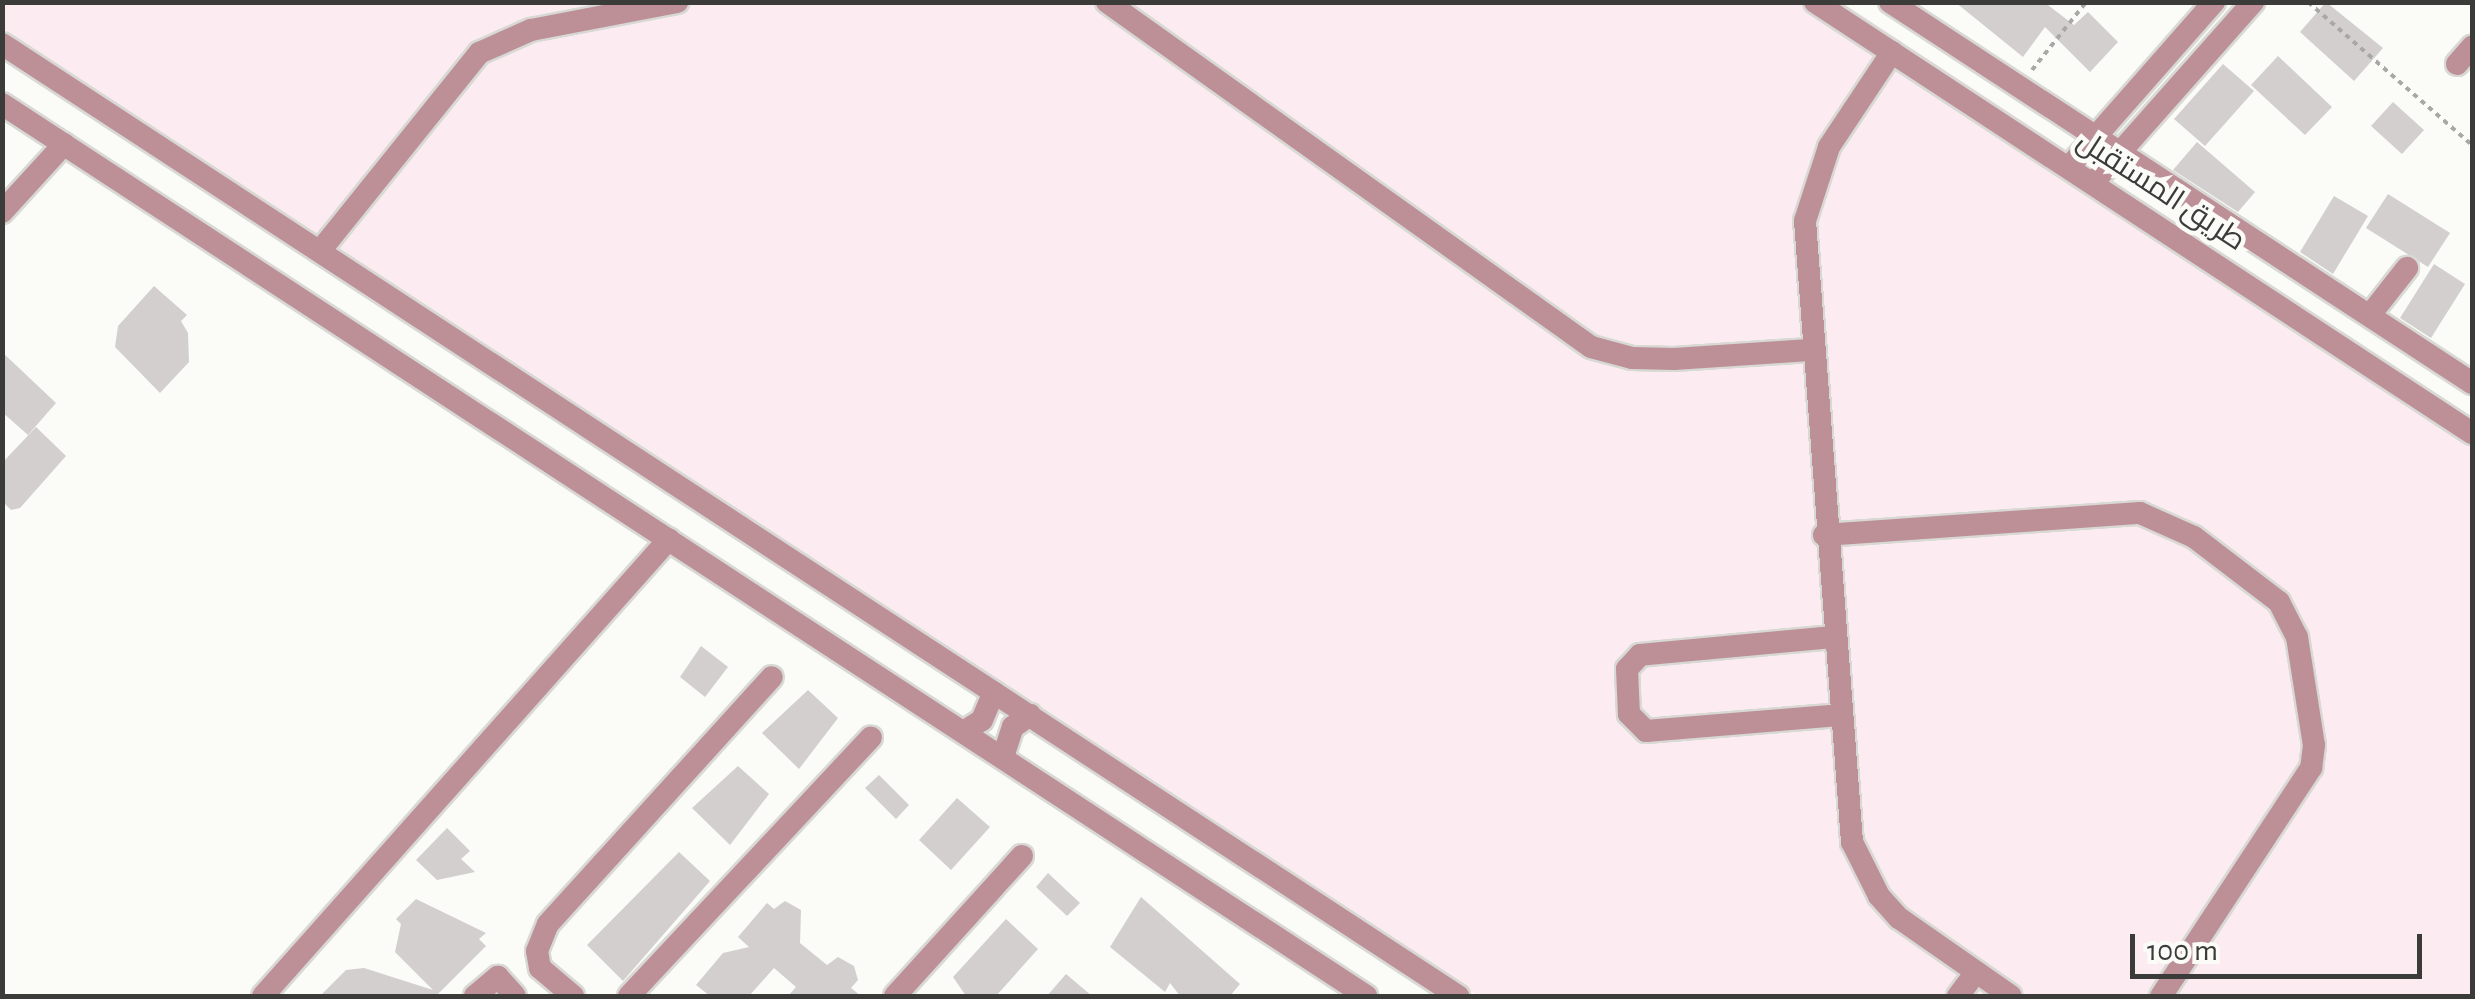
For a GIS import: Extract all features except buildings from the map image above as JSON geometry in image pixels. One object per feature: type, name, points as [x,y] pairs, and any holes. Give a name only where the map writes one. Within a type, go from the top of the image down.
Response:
[{"type":"street","points":[[320,251],[479,52],[531,30],[676,2]]},
{"type":"street","points":[[1107,2],[1591,347],[1632,358],[1674,359],[1810,350]]},
{"type":"street","name":"طريق المستقبل","points":[[1815,2],[2472,433]]},
{"type":"street","name":"طريق المستقبل","points":[[1890,2],[2472,383]]},
{"type":"street","points":[[2069,167],[2214,2]]},
{"type":"street","points":[[2093,182],[2253,2]]},
{"type":"street","points":[[2,44],[1458,996]]},
{"type":"street","points":[[1892,52],[1829,147],[1814,183],[1803,261],[1852,842],[1863,870],[1900,918],[2010,996]]},
{"type":"street","points":[[2,104],[1366,996]]},
{"type":"street","points":[[2,212],[64,144]]},
{"type":"street","points":[[2370,315],[2408,268]]},
{"type":"street","points":[[1824,536],[2140,513],[2194,537],[2279,602],[2297,638],[2314,745],[2311,768],[2161,996]]},
{"type":"street","points":[[263,996],[669,539]]},
{"type":"street","points":[[1833,637],[1640,656],[1627,668],[1629,714],[1646,731],[1839,715]]},
{"type":"street","points":[[573,996],[540,968],[538,951],[548,924],[772,677]]},
{"type":"street","points":[[965,731],[982,720],[994,692]]},
{"type":"street","points":[[1003,756],[1012,727],[1030,715]]},
{"type":"street","points":[[629,996],[871,738]]},
{"type":"street","points":[[895,996],[1022,856]]},
{"type":"street","points":[[1958,996],[1976,972]]},
{"type":"street","points":[[476,996],[498,977],[515,996]]},
{"type":"path","points":[[2020,86],[2086,2]]},
{"type":"path","points":[[2308,2],[2472,146]]},
{"type":"shaded area","points":[[2,3],[1843,3],[2472,417],[2472,996],[1478,996],[36,52],[3,29]]}]
